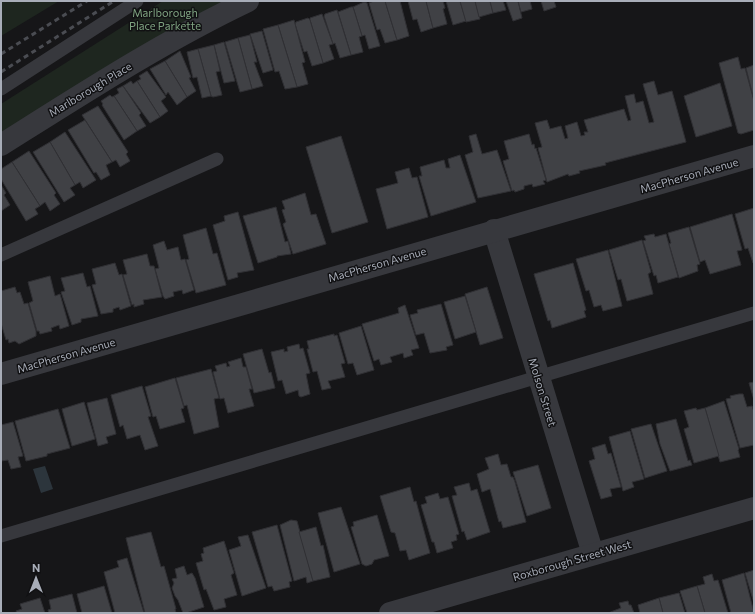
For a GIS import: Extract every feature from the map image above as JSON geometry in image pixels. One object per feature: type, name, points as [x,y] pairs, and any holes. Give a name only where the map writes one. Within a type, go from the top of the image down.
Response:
[{"type":"street","name":"Marlborough Place","points":[[1,145],[108,77],[181,36],[248,1]]},
{"type":"street","name":"MacPherson Avenue","points":[[1,374],[494,230],[754,156]]},
{"type":"street","name":"Molson Street","points":[[494,230],[593,554]]},
{"type":"street","name":"Roxborough Street West","points":[[390,613],[754,508]]},
{"type":"lane","points":[[1,89],[137,1]]},
{"type":"lane","points":[[1,255],[217,159]]},
{"type":"lane","points":[[1,536],[754,313]]},
{"type":"green space","points":[[1,1],[59,1],[1,36]]},
{"type":"green space","name":"Marlborough Place Parkette","points":[[163,1],[228,1],[1,136],[1,104]]},
{"type":"shaded area","points":[[45,466],[53,489],[41,493],[33,469]]},
{"type":"building","points":[[374,1],[385,1],[397,40],[385,43],[380,29],[377,30],[369,3]]},
{"type":"building","points":[[385,1],[400,1],[409,36],[397,40]]},
{"type":"building","points":[[408,1],[426,1],[433,28],[421,32],[417,19],[413,20]]},
{"type":"building","points":[[426,1],[443,1],[445,8],[443,9],[447,24],[433,28]]},
{"type":"building","points":[[446,1],[460,1],[466,21],[453,25]]},
{"type":"building","points":[[460,1],[475,1],[480,19],[466,22]]},
{"type":"building","points":[[475,1],[490,1],[493,13],[479,17]]},
{"type":"building","points":[[490,1],[503,1],[506,10],[493,13]]},
{"type":"building","points":[[506,1],[518,1],[522,18],[513,21]]},
{"type":"building","points":[[518,1],[530,1],[532,9],[521,12]]},
{"type":"building","points":[[541,1],[554,1],[556,7],[544,11]]},
{"type":"building","points":[[364,2],[367,3],[380,46],[369,49],[365,35],[362,36],[353,7]]},
{"type":"building","points":[[353,7],[362,36],[359,37],[363,52],[351,55],[338,12]]},
{"type":"building","points":[[337,10],[351,55],[340,58],[335,43],[333,44],[324,16],[325,14]]},
{"type":"building","points":[[322,14],[333,44],[329,45],[334,59],[323,63],[310,20],[310,18]]},
{"type":"building","points":[[308,18],[310,20],[323,63],[312,66],[307,51],[304,52],[295,24],[296,22]]},
{"type":"building","points":[[294,20],[305,62],[302,63],[308,84],[297,87],[278,25]]},
{"type":"building","points":[[278,25],[297,87],[285,89],[279,71],[275,72],[263,29]]},
{"type":"building","points":[[262,31],[273,70],[263,73],[250,34]]},
{"type":"building","points":[[250,35],[257,62],[254,62],[263,86],[252,89],[238,38]]},
{"type":"building","points":[[238,38],[252,89],[240,92],[225,42]]},
{"type":"building","points":[[224,42],[235,81],[224,83],[214,45]]},
{"type":"building","points":[[214,45],[220,71],[216,72],[222,95],[213,97],[211,96],[198,49]]},
{"type":"building","points":[[198,49],[211,96],[202,98],[197,77],[193,78],[187,52]]},
{"type":"building","points":[[180,51],[191,77],[189,78],[196,91],[187,97],[165,61]]},
{"type":"building","points":[[738,57],[741,69],[745,68],[754,101],[754,130],[741,134],[738,133],[719,63]]},
{"type":"building","points":[[165,61],[187,97],[177,105],[168,92],[166,95],[150,69]]},
{"type":"building","points":[[754,65],[754,100],[746,68]]},
{"type":"building","points":[[147,71],[166,97],[161,101],[168,111],[160,117],[137,81],[141,79],[139,76]]},
{"type":"building","points":[[131,81],[133,84],[137,81],[160,117],[150,123],[123,86]]},
{"type":"building","points":[[654,81],[658,95],[672,91],[686,142],[605,163],[606,165],[579,171],[580,173],[569,176],[568,174],[547,182],[538,148],[542,147],[535,123],[547,120],[550,129],[561,126],[565,139],[568,138],[565,126],[577,122],[581,136],[585,135],[584,132],[588,132],[584,120],[624,109],[628,121],[631,120],[625,96],[634,94],[636,103],[643,101],[649,123],[654,122],[643,84]]},
{"type":"building","points":[[720,83],[732,126],[696,137],[684,96]]},
{"type":"building","points":[[123,86],[141,113],[139,115],[146,126],[137,131],[114,96],[119,93],[117,89]]},
{"type":"building","points":[[110,95],[112,97],[114,96],[137,131],[124,140],[102,105],[103,104],[101,101]]},
{"type":"building","points":[[98,106],[128,152],[126,154],[130,161],[120,167],[116,160],[112,162],[82,115]]},
{"type":"building","points":[[85,120],[112,162],[106,165],[110,175],[101,180],[96,172],[94,173],[68,130]]},
{"type":"building","points":[[65,132],[96,180],[83,188],[80,182],[75,185],[50,142]]},
{"type":"building","points":[[476,134],[482,154],[497,150],[511,191],[478,198],[465,155],[473,152],[469,136]]},
{"type":"building","points":[[529,134],[532,145],[534,144],[535,149],[536,148],[546,180],[543,181],[545,184],[533,187],[532,184],[524,186],[524,189],[515,192],[514,190],[512,191],[503,161],[509,159],[504,141]]},
{"type":"building","points":[[341,136],[368,222],[332,233],[306,147]]},
{"type":"building","points":[[50,142],[75,185],[70,188],[75,195],[64,202],[33,152]]},
{"type":"building","points":[[29,151],[56,193],[54,195],[60,204],[50,211],[45,202],[40,206],[12,162]]},
{"type":"building","points":[[460,155],[476,202],[431,216],[419,176],[422,176],[420,167],[444,160],[446,168],[450,168],[448,159]]},
{"type":"building","points":[[12,162],[40,206],[35,209],[38,214],[26,221],[1,179],[1,169]]},
{"type":"building","points":[[409,168],[412,178],[417,177],[428,217],[387,229],[376,189],[398,183],[395,172]]},
{"type":"building","points":[[1,185],[6,193],[4,195],[10,205],[1,211]]},
{"type":"building","points":[[305,193],[311,215],[316,214],[326,244],[293,254],[283,224],[286,222],[282,210],[285,209],[282,201]]},
{"type":"building","points":[[276,207],[285,242],[288,241],[291,254],[277,256],[258,263],[243,216]]},
{"type":"building","points":[[754,208],[753,263],[748,248],[745,249],[735,214]]},
{"type":"building","points":[[238,212],[254,270],[237,273],[238,277],[228,280],[213,225],[225,221],[224,216]]},
{"type":"building","points":[[732,214],[742,250],[737,251],[741,265],[710,274],[705,260],[700,262],[690,227]]},
{"type":"building","points":[[689,227],[700,264],[697,265],[698,271],[679,278],[669,244],[671,243],[668,233]]},
{"type":"building","points":[[206,228],[213,254],[217,253],[226,285],[196,293],[186,260],[189,259],[183,235]]},
{"type":"building","points":[[654,234],[655,237],[666,234],[678,277],[658,283],[656,275],[654,276],[643,241],[646,240],[644,236]]},
{"type":"building","points":[[642,240],[651,272],[648,274],[653,294],[627,301],[621,279],[618,280],[609,250]]},
{"type":"building","points":[[164,241],[167,250],[178,247],[181,260],[185,259],[194,290],[183,294],[182,290],[173,292],[174,296],[165,299],[155,269],[159,268],[153,245]]},
{"type":"building","points":[[608,250],[622,306],[603,311],[601,305],[594,307],[589,290],[586,291],[576,259]]},
{"type":"building","points":[[147,254],[150,266],[154,266],[162,297],[143,300],[144,304],[134,307],[134,304],[132,305],[123,275],[127,274],[123,260]]},
{"type":"building","points":[[115,263],[119,275],[122,274],[131,306],[120,310],[119,307],[113,309],[113,312],[101,314],[92,285],[96,284],[92,269]]},
{"type":"building","points":[[573,263],[586,310],[584,311],[586,317],[552,328],[550,320],[548,321],[534,274]]},
{"type":"building","points":[[83,273],[87,287],[90,286],[98,316],[81,319],[81,322],[72,325],[61,292],[65,291],[61,278]]},
{"type":"building","points":[[50,276],[55,296],[60,294],[69,326],[60,329],[59,325],[51,328],[52,331],[40,334],[39,331],[37,331],[29,303],[33,301],[28,282]]},
{"type":"building","points":[[15,287],[17,293],[20,292],[24,304],[28,303],[36,331],[36,336],[19,344],[15,341],[9,343],[8,339],[6,340],[1,323],[1,291]]},
{"type":"building","points":[[487,287],[503,338],[480,345],[465,294]]},
{"type":"building","points":[[465,296],[476,332],[455,339],[444,302]]},
{"type":"building","points":[[441,304],[453,345],[446,347],[447,350],[430,353],[424,333],[416,335],[410,315],[418,313],[417,310]]},
{"type":"building","points":[[405,305],[419,348],[411,350],[413,355],[404,358],[403,353],[390,357],[392,362],[381,365],[379,359],[374,361],[362,324],[399,313],[398,308]]},
{"type":"building","points":[[361,326],[374,370],[357,375],[353,363],[348,364],[339,333]]},
{"type":"building","points":[[334,334],[334,336],[337,335],[345,363],[341,364],[345,377],[328,381],[331,388],[322,390],[317,371],[313,372],[307,349],[309,349],[307,341]]},
{"type":"building","points":[[299,344],[300,349],[303,348],[310,373],[306,374],[310,394],[301,397],[299,396],[298,390],[286,394],[282,380],[278,381],[271,352],[284,349],[284,352],[288,351],[287,347]]},
{"type":"building","points":[[262,349],[269,373],[271,372],[275,388],[254,393],[243,354]]},
{"type":"building","points":[[241,358],[243,367],[246,367],[252,389],[249,389],[254,406],[228,413],[224,398],[220,399],[213,372],[217,371],[215,366],[226,363],[227,367],[230,366],[228,362]]},
{"type":"building","points":[[211,369],[219,398],[214,399],[219,427],[194,434],[187,405],[184,406],[176,378]]},
{"type":"building","points":[[175,378],[184,408],[181,409],[185,422],[160,429],[156,416],[153,417],[145,387]]},
{"type":"building","points":[[754,382],[754,400],[749,383]]},
{"type":"building","points":[[142,386],[151,416],[148,417],[158,446],[145,450],[140,435],[127,439],[123,425],[120,427],[111,395]]},
{"type":"building","points":[[743,394],[747,407],[752,406],[754,412],[754,445],[740,448],[726,399],[731,398],[730,396]]},
{"type":"building","points":[[107,398],[116,434],[106,437],[108,443],[98,446],[87,403]]},
{"type":"building","points":[[724,401],[739,449],[740,457],[720,462],[705,408]]},
{"type":"building","points":[[84,402],[95,439],[72,446],[62,409]]},
{"type":"building","points":[[696,408],[697,410],[705,408],[719,456],[694,463],[684,429],[689,427],[684,411]]},
{"type":"building","points":[[58,409],[70,448],[26,461],[15,421]]},
{"type":"building","points":[[676,419],[688,461],[690,460],[692,465],[670,471],[660,444],[656,424]]},
{"type":"building","points":[[13,422],[23,456],[18,457],[21,467],[11,469],[8,460],[1,461],[1,425]]},
{"type":"building","points":[[651,424],[667,471],[645,478],[631,429]]},
{"type":"building","points":[[630,431],[644,479],[632,482],[634,487],[623,491],[609,437]]},
{"type":"building","points":[[605,444],[608,454],[611,453],[621,487],[610,489],[612,496],[601,499],[589,461],[595,459],[592,448]]},
{"type":"building","points":[[498,454],[501,465],[507,464],[511,477],[513,477],[526,522],[503,528],[501,521],[499,522],[490,489],[482,492],[477,474],[489,469],[485,458]]},
{"type":"building","points":[[538,465],[551,508],[527,516],[513,472]]},
{"type":"building","points":[[469,483],[471,491],[477,489],[490,532],[467,540],[464,531],[462,532],[452,496],[457,495],[454,487]]},
{"type":"building","points":[[410,487],[414,502],[416,501],[430,553],[409,560],[406,550],[400,551],[395,533],[391,532],[380,496]]},
{"type":"building","points":[[438,493],[440,499],[448,497],[459,534],[456,535],[457,540],[451,542],[453,548],[437,553],[434,542],[432,542],[421,505],[427,503],[425,497]]},
{"type":"building","points":[[341,507],[360,564],[334,572],[318,513]]},
{"type":"building","points":[[377,515],[389,556],[374,560],[372,564],[366,566],[362,564],[351,527],[354,526],[353,522]]},
{"type":"building","points":[[291,520],[297,521],[313,581],[307,583],[306,577],[294,581],[280,525]]},
{"type":"building","points":[[277,525],[292,581],[289,582],[290,587],[274,591],[272,586],[268,587],[252,532]]},
{"type":"building","points":[[316,527],[321,546],[323,545],[330,577],[313,581],[299,532]]},
{"type":"building","points":[[151,532],[161,567],[164,566],[176,613],[145,613],[126,538]]},
{"type":"building","points":[[248,535],[266,588],[242,596],[229,550],[241,546],[238,537]]},
{"type":"building","points":[[224,541],[234,573],[231,575],[237,595],[224,599],[226,607],[214,610],[206,589],[204,590],[196,563],[203,561],[201,554],[204,553],[203,548]]},
{"type":"building","points":[[127,558],[144,613],[115,613],[104,572],[119,567],[117,561]]},
{"type":"building","points":[[184,566],[187,575],[192,573],[195,578],[204,607],[186,613],[183,613],[172,588],[174,583],[172,579],[177,578],[175,569]]},
{"type":"building","points":[[754,570],[754,603],[745,573]]},
{"type":"building","points":[[744,573],[754,613],[731,613],[722,580]]},
{"type":"building","points":[[712,574],[714,581],[718,580],[728,613],[705,613],[697,586],[705,584],[703,577]]},
{"type":"building","points":[[104,586],[112,613],[82,613],[77,594]]},
{"type":"building","points":[[697,586],[705,613],[687,613],[680,591]]},
{"type":"building","points":[[679,593],[685,613],[663,613],[659,598]]},
{"type":"building","points":[[72,594],[77,613],[49,613],[48,610],[51,609],[49,600]]},
{"type":"building","points":[[40,598],[45,613],[17,613],[16,611],[22,609],[20,604]]},
{"type":"building","points":[[659,598],[663,613],[640,613],[638,605]]},
{"type":"building","points":[[628,601],[634,613],[608,613],[621,608],[619,603]]},
{"type":"railway","points":[[1,54],[87,1]]},
{"type":"railway","points":[[1,72],[114,1]]}]
